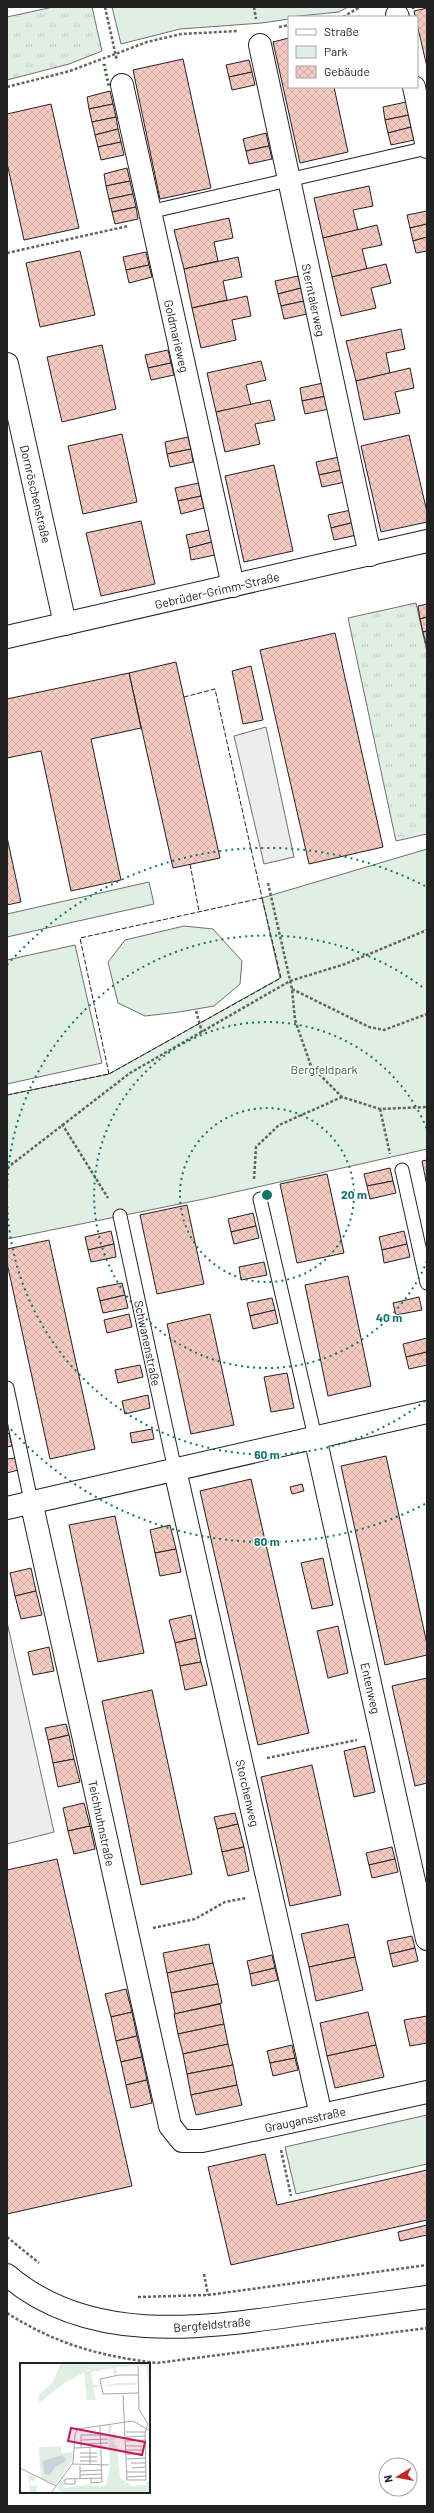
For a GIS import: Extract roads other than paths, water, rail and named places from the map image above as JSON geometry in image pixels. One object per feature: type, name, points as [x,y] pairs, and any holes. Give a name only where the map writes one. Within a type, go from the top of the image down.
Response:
[{"type":"street","name":"Sterntalerweg","points":[[252,38],[288,180],[370,555]]},
{"type":"street","name":"Goldmarieweg","points":[[122,85],[150,217],[233,586]]},
{"type":"street","points":[[414,88],[427,147]]},
{"type":"street","name":"Dornröschenstraße","points":[[7,364],[65,624]]},
{"type":"street","name":"Gebrüder-Grimm-Straße","points":[[7,637],[427,541]]},
{"type":"street","points":[[7,1508],[31,1501],[175,1470],[427,1412]]},
{"type":"street","name":"Entenweg","points":[[315,1437],[427,1939]]},
{"type":"street","name":"Storchenweg","points":[[175,1470],[321,2115]]},
{"type":"street","name":"Teichhuhnstraße","points":[[31,1501],[170,2126],[182,2141]]},
{"type":"street","name":"Graugansstraße","points":[[182,2141],[202,2141],[427,2092]]},
{"type":"street","name":"Bergfeldstraße","points":[[7,2275],[38,2296],[66,2310],[99,2319],[148,2328],[176,2328],[246,2322],[427,2297]]},
{"type":"lane","points":[[150,217],[288,180],[427,147]]},
{"type":"lane","points":[[402,1170],[427,1283]]},
{"type":"lane","points":[[260,1199],[315,1437]]},
{"type":"lane","name":"Schwanenstraße","points":[[120,1216],[175,1470]]},
{"type":"lane","points":[[7,1388],[31,1501]]},
{"type":"park label","name":"Bergfeldpark","points":[[324,1069]]}]
